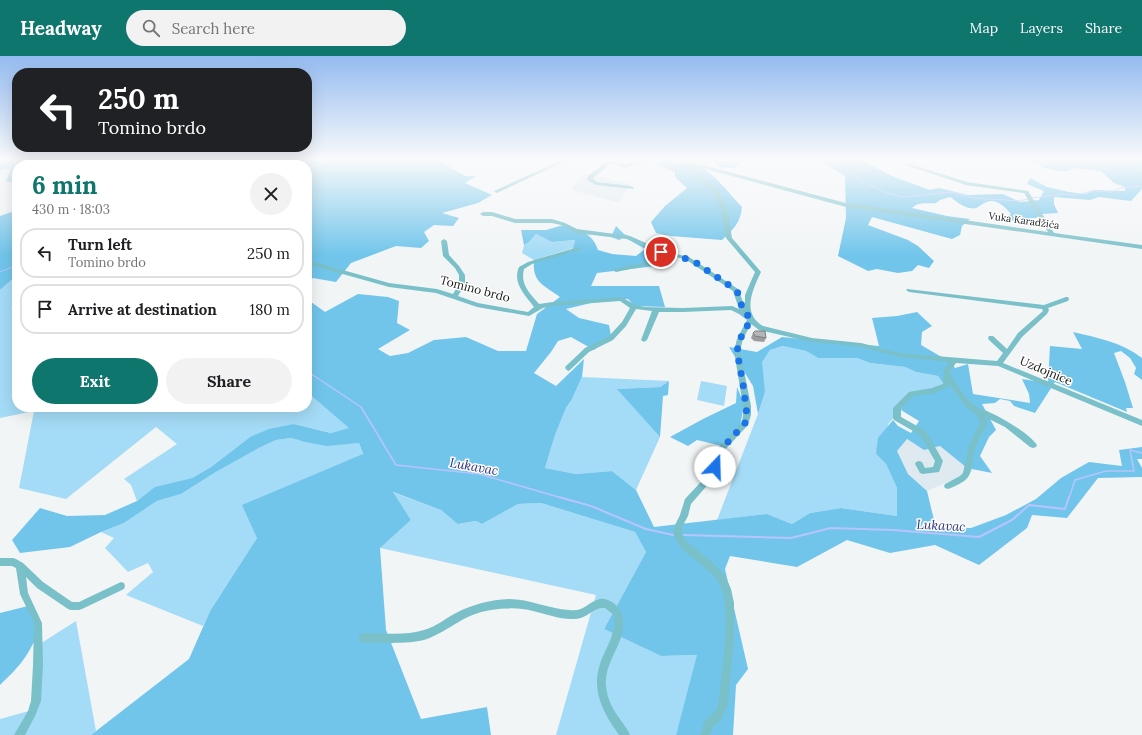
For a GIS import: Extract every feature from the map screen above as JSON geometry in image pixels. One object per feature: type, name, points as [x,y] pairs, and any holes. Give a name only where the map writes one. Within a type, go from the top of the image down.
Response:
[{"type":"street","points":[[705,735],[709,724],[718,717],[723,705],[731,619],[727,590],[722,579],[683,544],[678,536],[678,527],[684,516],[688,502],[714,472],[719,452],[745,423],[747,406],[737,351],[740,339],[751,319],[748,310],[748,296],[758,272],[729,238],[724,209],[715,192]]},
{"type":"street","name":"Vuka Karadžića","points":[[796,192],[846,205],[1142,247]]},
{"type":"street","points":[[1024,192],[1026,192],[1052,234]]},
{"type":"street","points":[[483,214],[492,214],[515,221],[552,221],[563,224],[576,231],[628,237],[663,253],[676,255],[695,262],[738,293],[743,310],[756,325],[761,328],[812,340],[861,346],[899,355],[954,361]]},
{"type":"street","points":[[444,241],[446,256],[457,266],[464,280],[454,297]]},
{"type":"street","points":[[538,308],[522,286],[519,278],[521,268],[530,263],[578,249]]},
{"type":"street","points":[[616,270],[653,263],[663,253]]},
{"type":"street","name":"Tomino brdo","points":[[312,263],[389,286],[438,291],[494,309],[521,314],[529,314],[538,308],[553,304],[621,299],[634,307],[656,310],[732,308],[751,319]]},
{"type":"street","points":[[909,290],[1044,307],[1066,299]]},
{"type":"street","points":[[568,368],[587,350],[611,338],[624,324],[634,307]]},
{"type":"street","points":[[999,364],[1020,335],[1045,312],[1046,310],[1044,307]]},
{"type":"street","points":[[644,340],[656,310]]},
{"type":"street","points":[[991,338],[1007,353]]},
{"type":"street","points":[[919,464],[923,471],[936,470],[939,460],[923,433],[897,418],[896,408],[911,394],[933,391],[946,385],[947,370],[954,361]]},
{"type":"street","name":"Uzdojnice","points":[[954,361],[999,364],[1142,423]]},
{"type":"street","points":[[946,375],[967,404],[1018,432],[1033,445]]},
{"type":"street","points":[[948,486],[960,481],[969,473],[972,447],[984,423],[982,415],[979,411]]},
{"type":"street","points":[[0,562],[13,562],[20,566],[40,585],[71,606],[79,606],[121,586]]},
{"type":"street","points":[[19,735],[32,714],[36,701],[38,665],[38,623],[24,594],[20,566]]},
{"type":"street","points":[[363,638],[426,634],[465,612],[480,607],[517,603],[564,615],[580,615],[601,603],[609,605],[618,614],[619,630],[614,646],[609,653],[602,672],[601,693],[610,715],[625,735]]},
{"type":"shaded area","points":[[312,192],[485,192],[492,195],[478,203],[442,213],[459,218],[453,226],[434,225],[424,232],[429,241],[421,248],[396,246],[351,263],[336,282],[312,279]]},
{"type":"shaded area","points":[[577,192],[626,192],[619,203]]},
{"type":"shaded area","points":[[682,192],[728,192],[742,207],[740,217],[736,225],[722,240],[671,236],[656,233],[651,222],[665,206]]},
{"type":"shaded area","points":[[845,192],[954,192],[968,195],[1003,194],[1020,202],[1039,200],[1044,192],[1068,192],[1085,194],[1091,192],[1140,192],[1131,201],[1099,197],[1090,200],[1054,197],[1054,204],[1058,213],[1042,214],[1036,218],[1010,221],[1005,218],[1011,214],[1004,207],[994,201],[987,202],[977,208],[973,208],[962,205],[950,197],[936,203],[920,204],[912,208],[947,216],[970,219],[962,226],[960,235],[952,239],[872,217],[868,225],[908,240],[918,246],[934,261],[929,268],[918,265],[912,271],[898,273],[877,269],[868,271],[838,256],[846,218]]},
{"type":"shaded area","points":[[12,212],[12,279],[0,290],[0,216]]},
{"type":"shaded area","points":[[563,225],[574,228],[593,239],[598,250],[612,254],[636,256],[645,249],[624,237],[619,240],[611,237],[616,226],[624,234],[670,253],[656,266],[597,273],[591,286],[659,286],[665,307],[635,306],[628,299],[591,303],[566,309],[579,318],[609,325],[611,336],[594,350],[571,337],[558,341],[534,373],[556,386],[584,359],[582,377],[572,399],[566,408],[555,435],[545,468],[576,474],[612,471],[636,490],[654,527],[767,514],[792,524],[810,513],[841,508],[897,516],[897,488],[886,464],[876,454],[878,438],[893,420],[898,426],[911,433],[919,421],[901,410],[909,392],[946,387],[938,376],[916,372],[905,367],[870,363],[857,358],[818,358],[806,351],[783,346],[770,350],[762,362],[765,392],[758,414],[753,386],[729,347],[757,352],[782,337],[879,346],[872,318],[897,316],[917,312],[932,326],[922,332],[921,345],[952,363],[955,368],[968,364],[973,394],[1030,403],[1029,394],[1022,379],[1048,383],[1050,346],[1082,349],[1073,332],[1118,344],[1142,358],[1142,380],[1134,374],[1136,368],[1130,358],[1121,351],[1114,353],[1133,408],[1126,408],[1127,412],[1055,382],[1035,413],[1014,406],[1010,401],[1000,399],[995,403],[982,404],[996,430],[989,437],[980,456],[992,473],[967,468],[940,446],[924,450],[907,439],[897,451],[908,474],[927,491],[935,524],[950,528],[971,528],[1006,515],[1036,499],[1061,478],[1089,462],[1122,466],[1119,450],[1142,447],[1142,459],[1137,459],[1142,468],[1142,477],[1098,478],[1067,518],[1032,515],[1027,528],[979,565],[935,545],[890,553],[847,540],[797,567],[730,556],[725,569],[748,669],[736,685],[733,735],[676,735],[697,655],[661,656],[604,629],[646,552],[635,532],[541,503],[518,504],[482,524],[476,521],[458,524],[441,510],[393,492],[411,520],[380,548],[386,630],[421,719],[487,707],[491,735],[91,735],[189,659],[210,611],[257,538],[242,505],[363,454],[359,443],[327,446],[291,438],[276,440],[216,472],[181,494],[157,501],[124,523],[70,547],[20,553],[12,540],[40,508],[67,516],[105,515],[137,501],[155,487],[192,478],[211,467],[250,437],[269,429],[294,424],[331,433],[349,428],[312,396],[312,303],[325,312],[358,294],[388,297],[399,301],[397,323],[410,330],[378,349],[390,356],[408,353],[434,340],[466,337],[498,351],[526,351],[537,314],[560,297],[540,283],[537,279],[534,268],[534,260],[571,250],[575,240],[552,242],[536,234],[524,245],[521,230],[546,230]]},
{"type":"shaded area","points":[[536,234],[552,242],[575,240],[573,248],[534,260],[522,253],[524,245]]},
{"type":"shaded area","points":[[12,279],[12,307],[10,308],[12,308],[12,412],[29,412],[0,418],[0,290]]},
{"type":"shaded area","points":[[783,346],[806,351],[818,358],[857,358],[870,363],[905,367],[916,372],[938,376],[946,387],[909,392],[901,410],[889,423],[876,454],[886,464],[897,488],[897,516],[841,508],[810,513],[792,524],[767,514],[717,520],[765,392],[761,362],[770,350]]},
{"type":"shaded area","points":[[582,377],[669,381],[660,387],[618,389],[660,437],[636,490],[612,471],[576,474],[545,468],[555,435],[566,408],[572,399]]},
{"type":"shaded area","points":[[669,381],[668,395],[663,396],[660,437],[617,389],[660,387]]},
{"type":"shaded area","points":[[701,381],[727,386],[724,406],[697,400]]},
{"type":"shaded area","points":[[737,387],[744,404],[740,427],[722,446],[697,440],[688,446],[670,437],[736,403]]},
{"type":"shaded area","points":[[312,396],[350,428],[332,433],[294,424],[250,437],[211,467],[192,478],[156,487],[137,501],[131,485],[124,479],[177,444],[156,427],[66,499],[19,488],[34,412],[312,412]]},
{"type":"shaded area","points":[[291,438],[325,444],[359,443],[363,455],[312,476],[257,538],[210,611],[203,626],[126,595],[153,572],[148,563],[128,572],[105,548],[114,538],[101,532],[124,523],[157,501],[181,494],[259,448],[276,440]]},
{"type":"shaded area","points":[[907,439],[924,450],[940,446],[967,468],[975,470],[927,491],[908,474],[897,451]]},
{"type":"shaded area","points":[[392,492],[441,510],[459,524],[476,521],[482,524],[518,504],[541,503],[635,532],[646,552],[604,629],[661,656],[698,655],[676,735],[556,735],[596,595],[380,548],[411,520]]},
{"type":"shaded area","points":[[28,606],[38,632],[31,648],[22,661],[0,685],[0,613]]},
{"type":"shaded area","points":[[76,621],[96,731],[91,735],[0,735],[0,719],[29,711],[35,692],[35,647]]},
{"type":"building","points":[[755,331],[765,331],[766,338],[755,336],[753,333]]},
{"type":"waterway","points":[[884,192],[903,197],[951,192],[975,198],[1019,201],[1028,199]]},
{"type":"waterway","points":[[1032,198],[1063,194],[1076,195],[1089,192]]},
{"type":"waterway","points":[[1106,192],[1113,192]]},
{"type":"waterway","name":"Lukavac","points":[[0,272],[12,267]]},
{"type":"waterway","name":"Lukavac","points":[[312,374],[361,407],[396,465],[479,474],[562,498]]},
{"type":"waterway","name":"Lukavac","points":[[1069,498],[1075,480],[1106,471],[1134,471],[1130,450],[1142,453]]},
{"type":"waterway","name":"Lukavac","points":[[559,497],[591,506],[646,529],[673,535]]},
{"type":"waterway","name":"Lukavac","points":[[684,535],[791,538],[831,528],[893,530],[979,537],[1012,520],[1029,505],[1065,509],[1069,497]]},
{"type":"route","points":[[661,252],[687,258],[695,262],[736,290],[743,310],[751,319],[740,339],[737,351],[747,406],[747,415],[745,423],[719,452],[715,467]]}]
